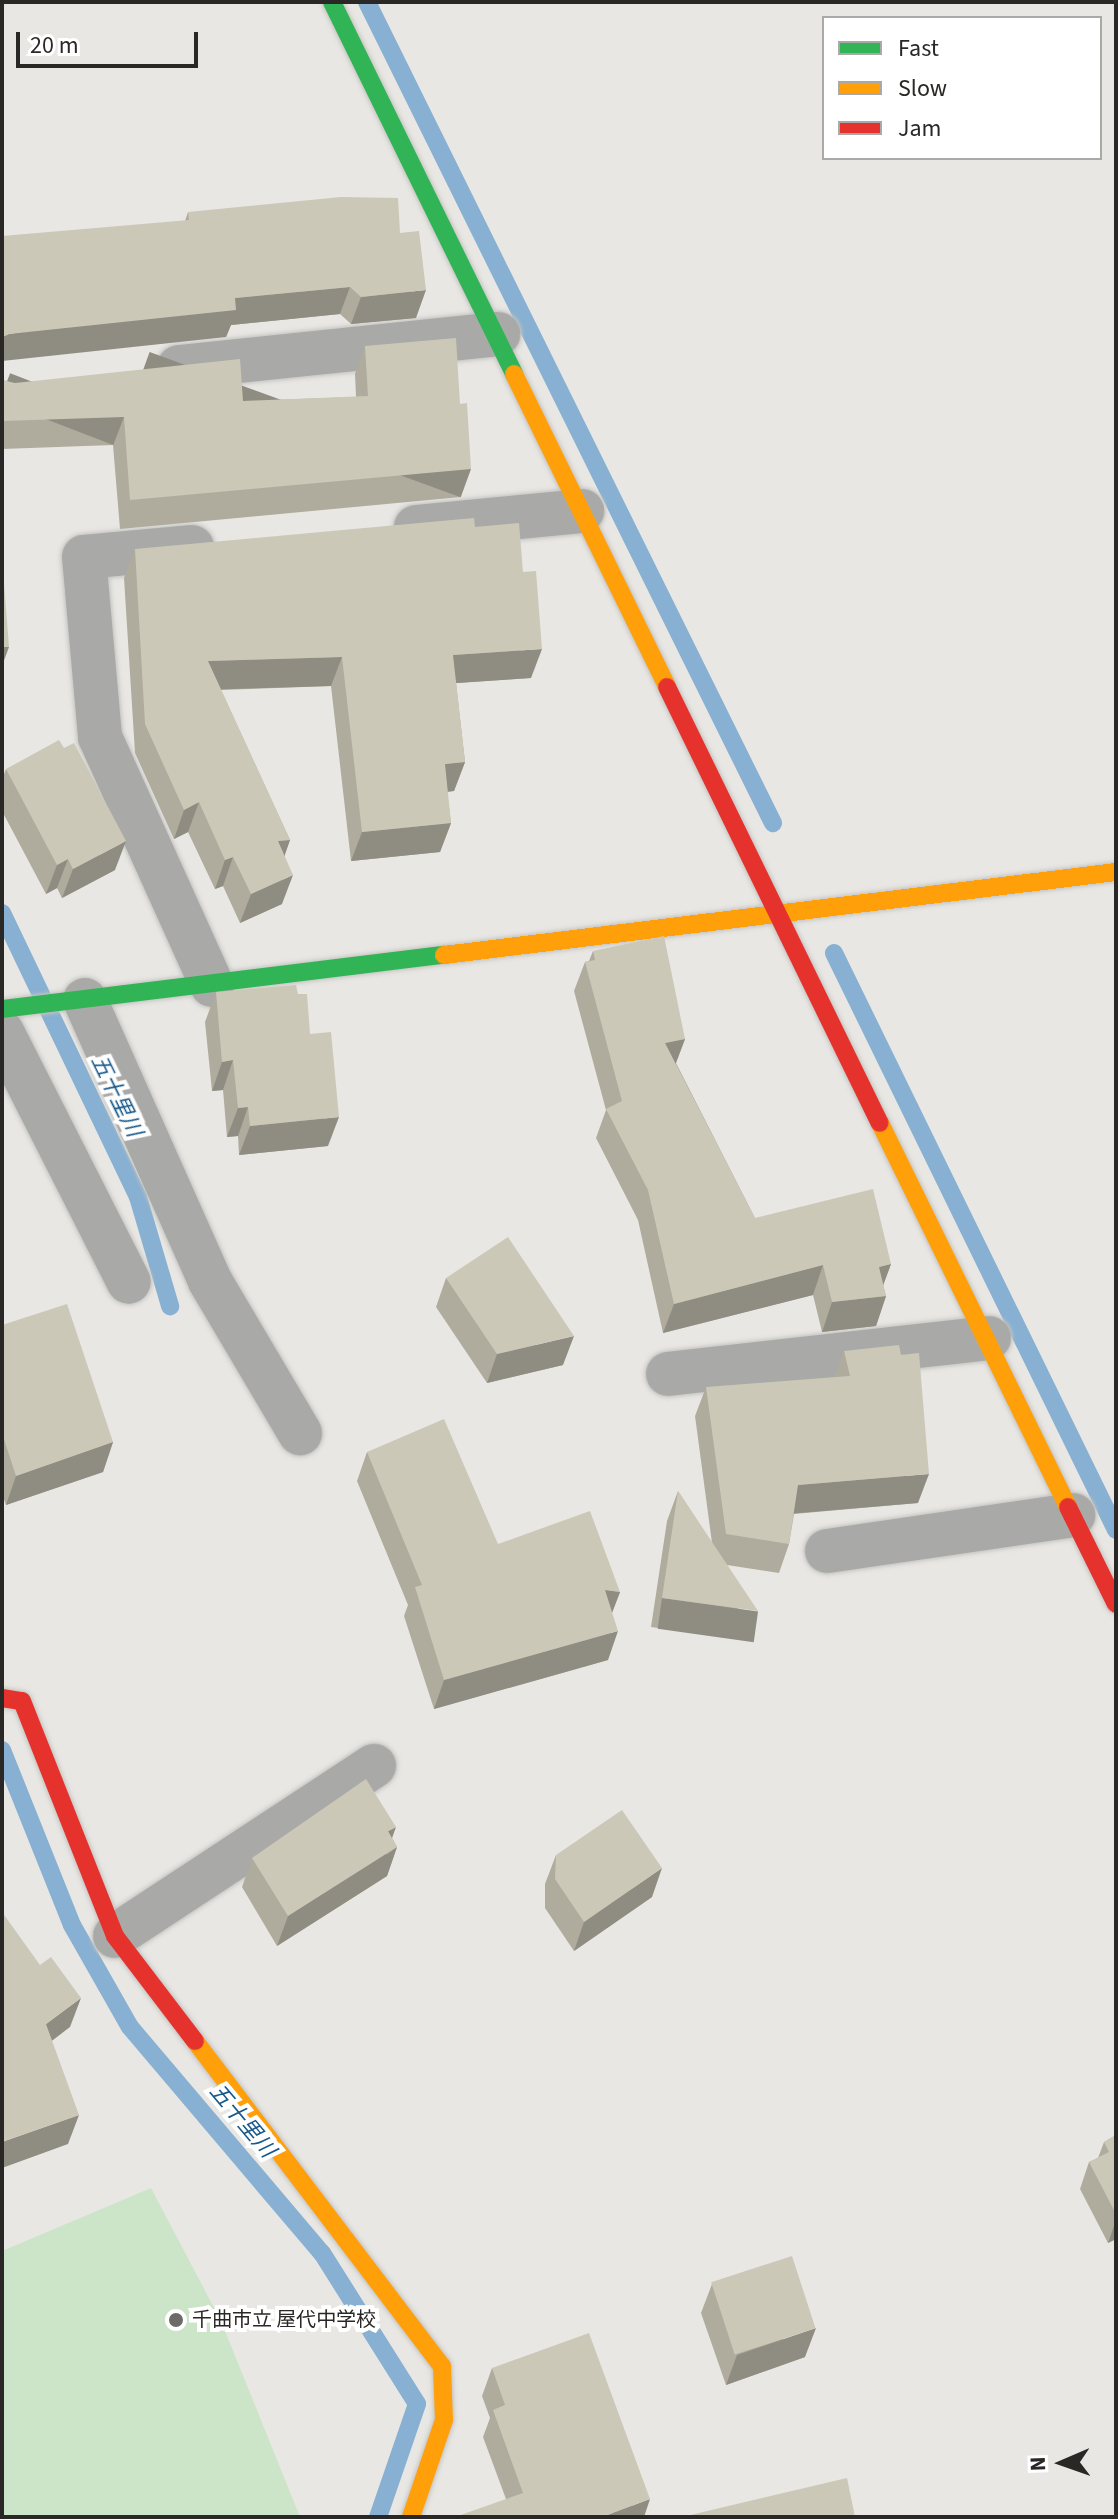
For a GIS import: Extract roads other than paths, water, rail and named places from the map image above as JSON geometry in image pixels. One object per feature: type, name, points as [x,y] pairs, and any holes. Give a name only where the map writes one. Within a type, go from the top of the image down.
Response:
[{"type":"street","points":[[332,2],[781,910],[1116,1604]]},
{"type":"street","points":[[141,371],[498,334]]},
{"type":"street","points":[[380,530],[582,511]]},
{"type":"street","points":[[212,985],[100,737],[84,557],[239,543]]},
{"type":"street","points":[[129,1282],[6,1016],[74,1001],[781,910],[1116,872]]},
{"type":"street","points":[[74,1001],[210,1281],[300,1433]]},
{"type":"street","points":[[668,1374],[989,1338]]},
{"type":"street","points":[[827,1551],[1073,1515]]},
{"type":"street","points":[[2,1698],[22,1701],[115,1936],[442,2366],[444,2420],[411,2517]]},
{"type":"street","points":[[115,1936],[374,1766]]},
{"type":"waterway","points":[[367,2],[773,823]]},
{"type":"waterway","name":"五十里川","points":[[2,913],[138,1197],[170,1306]]},
{"type":"waterway","points":[[834,953],[1116,1530]]},
{"type":"waterway","name":"五十里川","points":[[2,1750],[72,1925],[130,2027],[322,2253],[417,2404],[378,2517]]},
{"type":"place","name":"千曲市立 屋代中学校","points":[[176,2320]]}]
